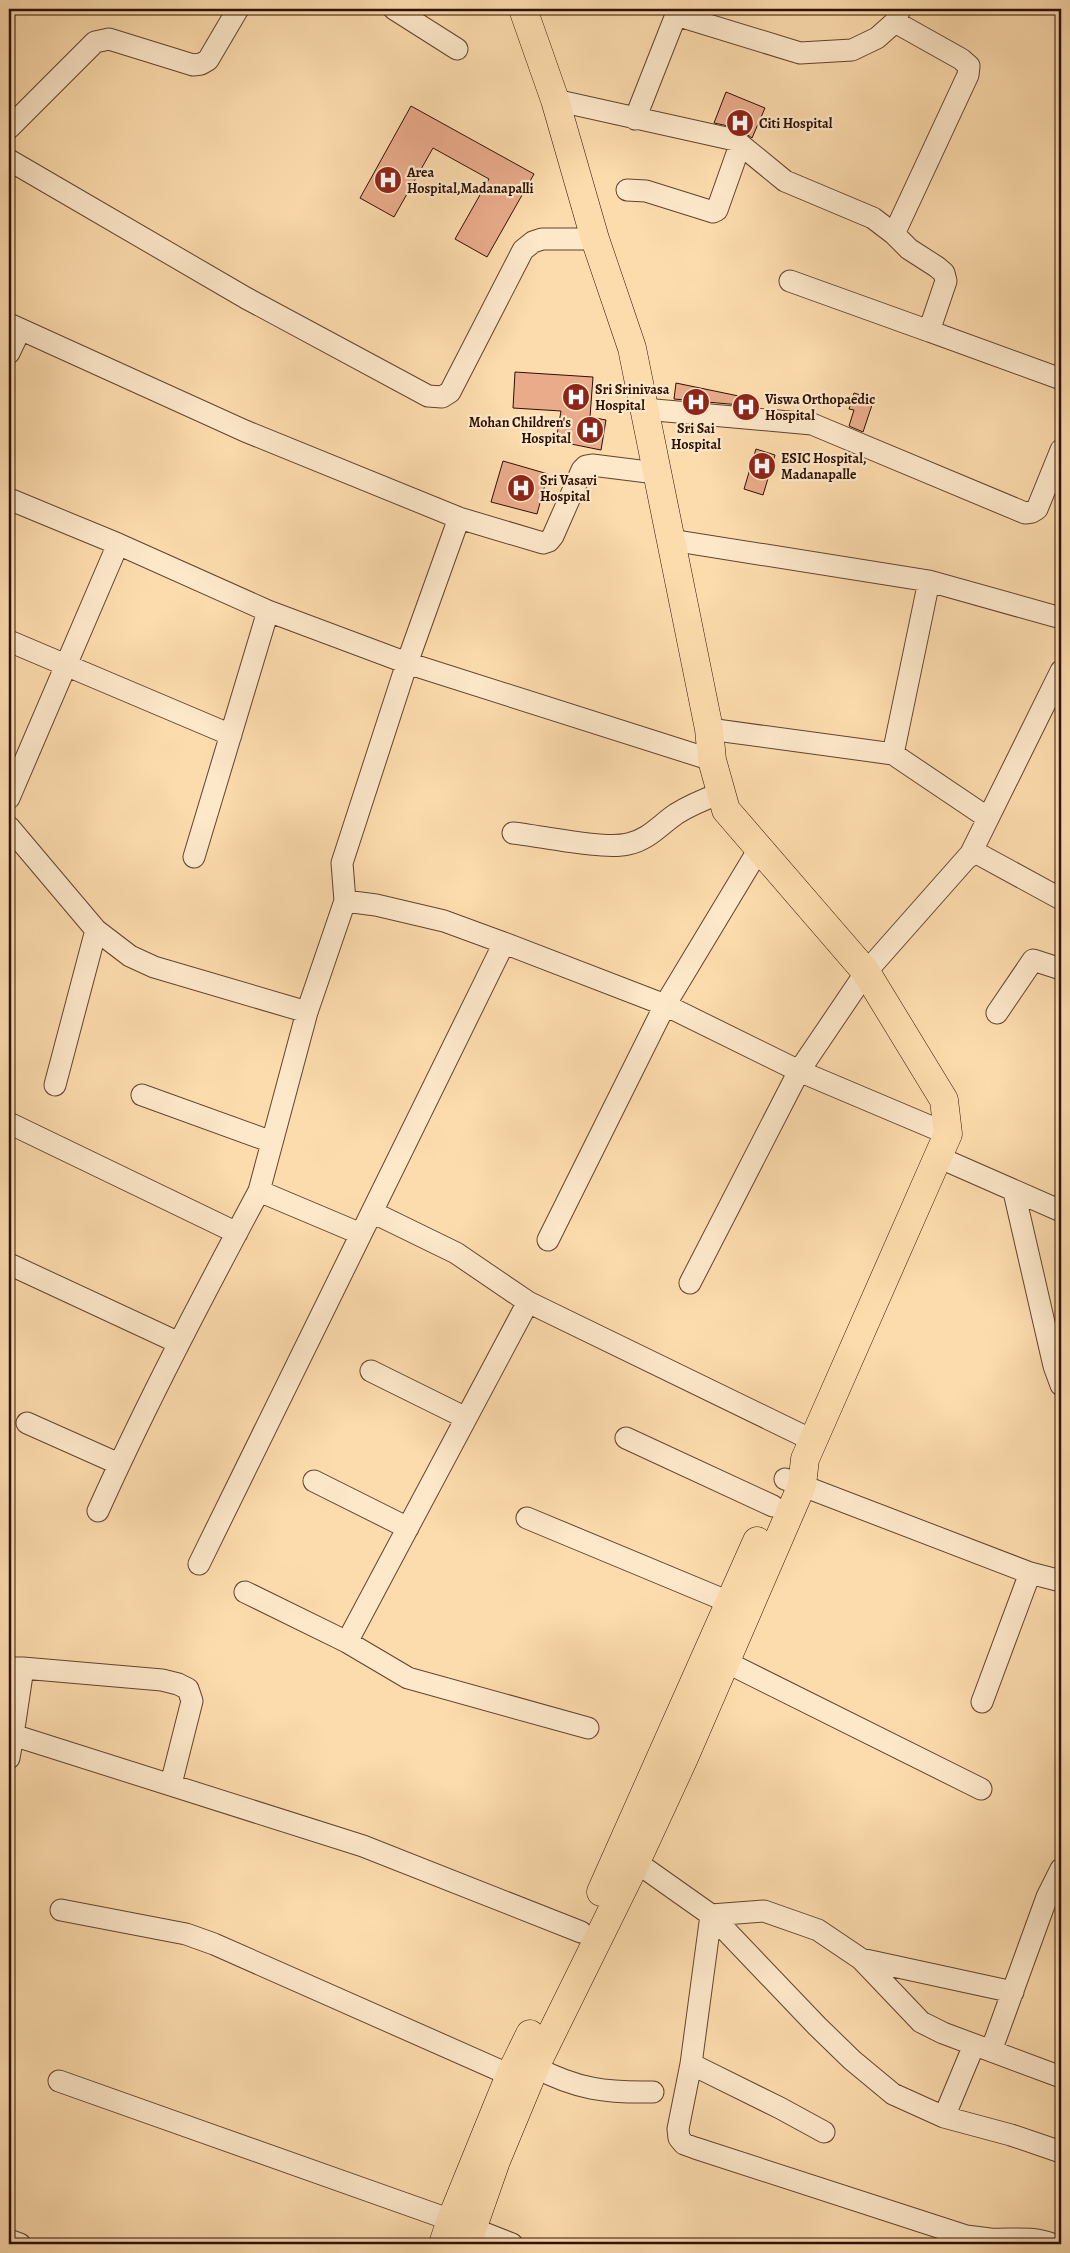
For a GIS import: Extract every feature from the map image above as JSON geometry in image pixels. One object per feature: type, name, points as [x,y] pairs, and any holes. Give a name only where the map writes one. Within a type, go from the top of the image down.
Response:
[{"type":"main road","points":[[459,2234],[496,2161],[522,2071],[581,1932],[628,1832],[673,1755],[724,1661],[802,1466],[943,1145],[944,1100],[866,972],[726,810],[712,760],[709,729],[632,348],[595,239],[555,100],[523,9]]},
{"type":"main road","points":[[522,2071],[636,1862],[729,1602],[773,1506],[802,1466]]},
{"type":"street","points":[[9,128],[95,42],[109,39],[193,65],[201,64],[208,60],[238,9]]},
{"type":"street","points":[[394,9],[457,49]]},
{"type":"street","points":[[635,119],[676,15],[800,54],[852,50],[877,38],[897,16],[961,59],[968,66],[968,75],[894,234]]},
{"type":"street","points":[[555,100],[735,140],[785,181],[873,218],[894,234],[909,249],[944,273],[946,281],[929,331]]},
{"type":"street","points":[[627,190],[646,191],[713,212],[717,210],[740,145]]},
{"type":"street","points":[[9,160],[246,298],[428,396],[442,397],[450,392],[523,250],[533,242],[542,239],[595,239]]},
{"type":"street","points":[[790,281],[1061,379]]},
{"type":"street","points":[[9,354],[14,327],[245,431],[459,518],[543,543],[549,541],[553,536],[582,470],[586,466],[656,473]]},
{"type":"street","points":[[644,409],[812,424],[1025,513],[1037,509],[1061,450]]},
{"type":"street","points":[[9,499],[118,544],[268,612],[407,663],[712,760]]},
{"type":"street","points":[[98,1511],[179,1343],[259,1191],[307,1012],[344,901],[342,864],[407,663],[459,518]]},
{"type":"street","points":[[671,540],[929,581],[1061,618]]},
{"type":"street","points":[[9,798],[118,544]]},
{"type":"street","points":[[892,754],[929,581]]},
{"type":"street","points":[[194,857],[268,612]]},
{"type":"street","points":[[9,640],[231,735]]},
{"type":"street","points":[[968,857],[1061,671]]},
{"type":"street","points":[[709,729],[892,754],[988,818]]},
{"type":"street","points":[[514,833],[608,845],[627,845],[648,836],[675,815],[694,804],[721,793]]},
{"type":"street","points":[[9,828],[96,930],[130,956],[154,967],[307,1012]]},
{"type":"street","points":[[548,1240],[665,1006],[759,848]]},
{"type":"street","points":[[690,1283],[800,1070],[866,972],[973,851],[1061,898]]},
{"type":"street","points":[[344,901],[376,905],[444,921],[665,1006],[800,1070],[943,1145],[1014,1192],[1061,1212]]},
{"type":"street","points":[[55,1085],[96,930]]},
{"type":"street","points":[[199,1564],[504,943]]},
{"type":"street","points":[[997,1013],[1033,960],[1061,969]]},
{"type":"street","points":[[142,1095],[272,1142]]},
{"type":"street","points":[[9,1122],[237,1233]]},
{"type":"street","points":[[259,1191],[361,1234]]},
{"type":"street","points":[[1014,1192],[1054,1366],[1061,1385]]},
{"type":"street","points":[[372,1212],[456,1253],[528,1302],[802,1466],[1030,1573],[1061,1581]]},
{"type":"street","points":[[9,1264],[179,1343]]},
{"type":"street","points":[[347,1642],[528,1302]]},
{"type":"street","points":[[371,1371],[466,1418]]},
{"type":"street","points":[[27,1423],[119,1464]]},
{"type":"street","points":[[626,1438],[773,1506]]},
{"type":"street","points":[[314,1481],[408,1528]]},
{"type":"street","points":[[527,1518],[729,1602]]},
{"type":"street","points":[[982,1702],[1030,1573]]},
{"type":"street","points":[[245,1592],[347,1642],[408,1678],[588,1728]]},
{"type":"street","points":[[724,1661],[981,1789]]},
{"type":"street","points":[[9,1758],[13,1735],[16,1668],[162,1680],[188,1689],[192,1701],[171,1784]]},
{"type":"street","points":[[13,1735],[363,1846],[581,1932]]},
{"type":"street","points":[[636,1862],[711,1915],[817,2026],[852,2060],[893,2094],[944,2117],[1011,2135],[1061,2152]]},
{"type":"street","points":[[944,2117],[1013,1992],[1047,1897],[1061,1869]]},
{"type":"street","points":[[61,1910],[186,1934],[522,2071],[589,2088],[617,2092],[653,2092]]},
{"type":"street","points":[[711,1915],[764,1911],[818,1930],[861,1959],[921,2022],[943,2033],[1061,2078]]},
{"type":"street","points":[[711,1915],[691,2064],[678,2129],[679,2138],[684,2144],[724,2159],[966,2236],[990,2239],[1022,2238],[1052,2244]]},
{"type":"street","points":[[861,1959],[1013,1992]]},
{"type":"street","points":[[691,2064],[824,2132]]},
{"type":"street","points":[[59,2081],[459,2234],[512,2244]]},
{"type":"street","points":[[9,2240],[20,2244]]},
{"type":"building","points":[[726,92],[765,108],[752,138],[738,128],[714,123]]},
{"type":"building","points":[[411,106],[534,174],[487,257],[455,239],[489,179],[433,148],[394,217],[360,198]]},
{"type":"building","points":[[515,372],[593,377],[590,417],[606,420],[601,450],[556,441],[561,411],[513,408]]},
{"type":"building","points":[[676,383],[753,399],[751,406],[674,399]]},
{"type":"building","points":[[854,393],[874,399],[863,432],[849,426],[854,410],[849,409]]},
{"type":"building","points":[[756,449],[775,455],[763,495],[744,489]]},
{"type":"building","points":[[503,461],[548,474],[537,514],[491,502]]},
{"type":"place","name":"Citi Hospital","points":[[740,123]]},
{"type":"place","name":"Area Hospital,Madanapalli","points":[[388,180]]},
{"type":"place","name":"Sri Srinivasa Hospital","points":[[576,397]]},
{"type":"place","name":"Sri Sai Hospital","points":[[696,402]]},
{"type":"place","name":"Viswa Orthopaedic Hospital","points":[[746,407]]},
{"type":"place","name":"Mohan Children's Hospital","points":[[590,430]]},
{"type":"place","name":"ESIC Hospital, Madanapalle","points":[[762,466]]},
{"type":"place","name":"Sri Vasavi Hospital","points":[[521,488]]}]
